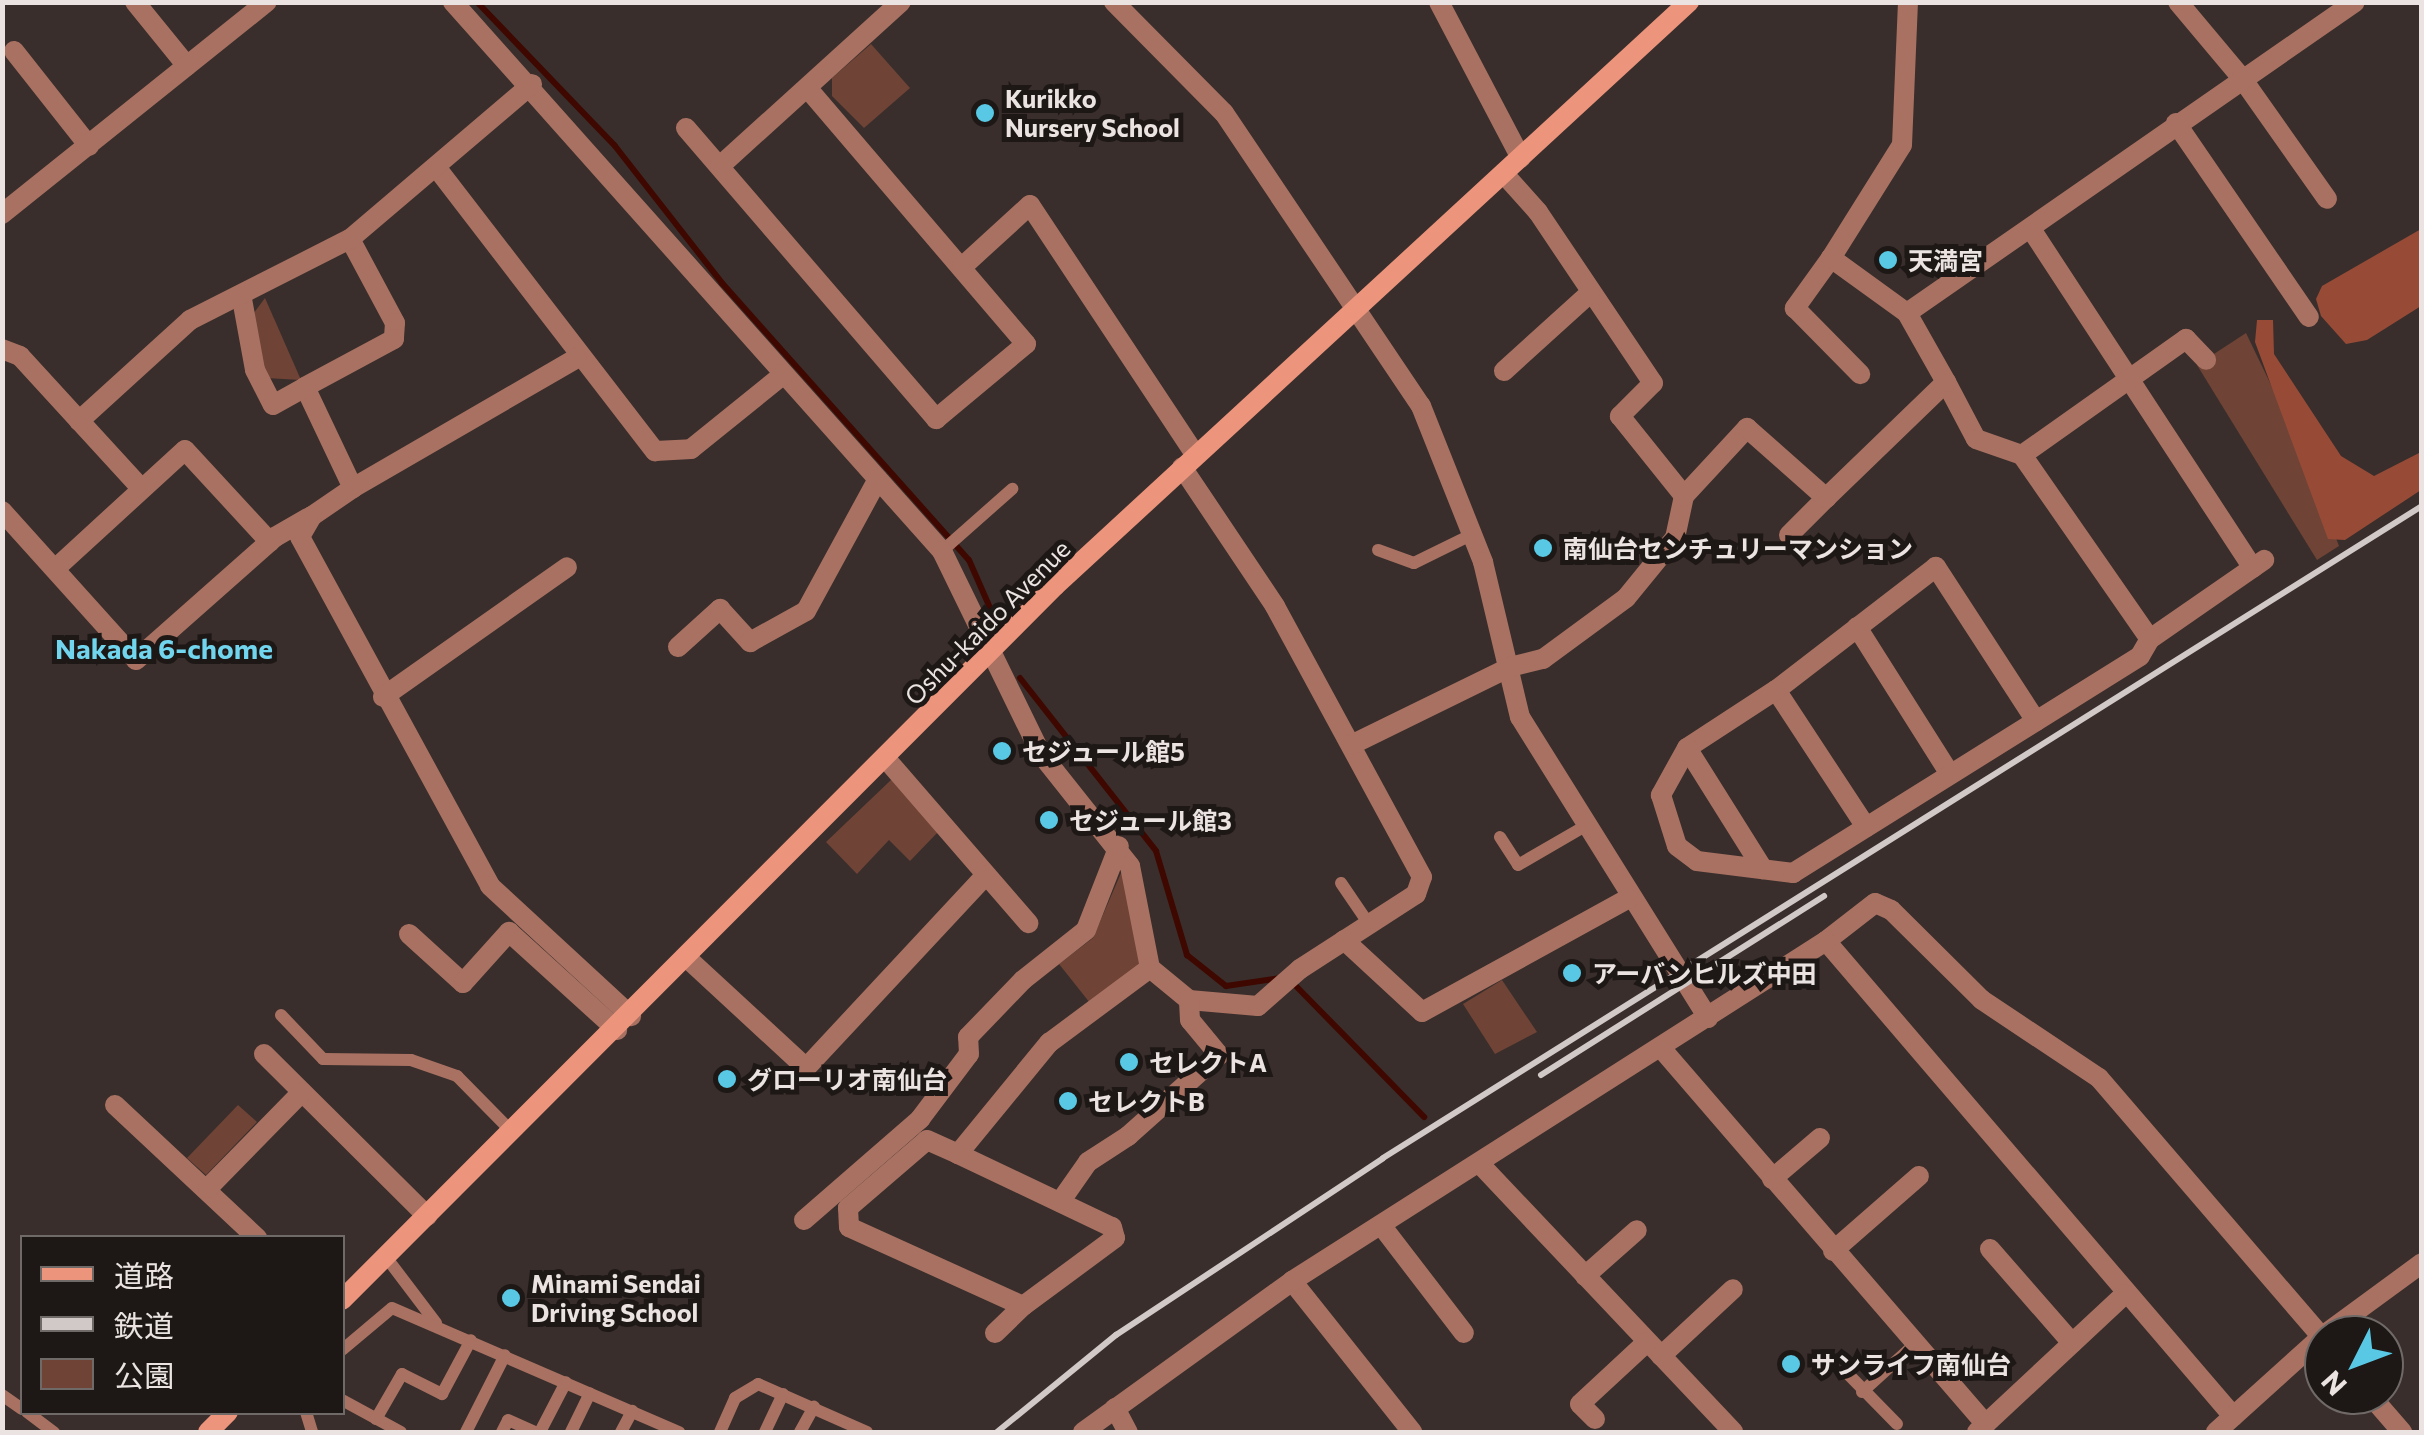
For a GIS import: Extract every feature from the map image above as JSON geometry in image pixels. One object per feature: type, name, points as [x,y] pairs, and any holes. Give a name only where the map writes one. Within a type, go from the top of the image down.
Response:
[{"type":"main road","name":"Oshu-kaido Avenue","points":[[345,1297],[624,1023],[989,654],[1189,461],[1689,2]]},
{"type":"street","points":[[136,2],[187,66]]},
{"type":"street","points":[[2,214],[267,2]]},
{"type":"street","points":[[453,2],[532,84],[942,551],[1041,754],[1119,846],[1130,866],[1150,968],[1188,1000],[1258,1006],[1300,969],[1416,894],[1422,877],[1275,606],[1030,205],[962,267]]},
{"type":"street","points":[[720,166],[901,2]]},
{"type":"street","points":[[1114,2],[1224,113],[1438,436],[1473,534],[1520,716],[1708,1018]]},
{"type":"street","points":[[1438,2],[1521,158]]},
{"type":"street","points":[[1860,374],[1795,308],[1902,145],[1908,2]]},
{"type":"street","points":[[2178,2],[2241,77],[2327,199]]},
{"type":"street","points":[[2312,2],[2325,22]]},
{"type":"street","points":[[1907,313],[2176,122],[2355,2]]},
{"type":"street","points":[[14,50],[89,146]]},
{"type":"street","points":[[79,422],[190,320],[242,298],[350,239],[532,84]]},
{"type":"street","points":[[686,128],[936,418],[1026,344],[807,88]]},
{"type":"street","points":[[2176,122],[2308,317]]},
{"type":"street","points":[[436,167],[577,358],[643,440],[668,454],[691,448],[784,374]]},
{"type":"street","points":[[1504,174],[1538,212],[1653,383],[1620,416],[1684,496]]},
{"type":"street","points":[[2030,229],[2132,378],[2135,393],[2259,564],[2150,640],[2140,656],[2036,721],[1950,774],[1792,873],[1698,861],[1678,846],[1661,794],[1687,748],[1776,690],[1936,567],[2036,721]]},
{"type":"street","points":[[242,298],[256,370],[273,404],[394,339],[396,324],[350,239]]},
{"type":"street","points":[[1831,258],[1907,313],[1976,439],[2022,456],[2150,640]]},
{"type":"street","points":[[1504,371],[1590,294]]},
{"type":"street","points":[[2022,456],[2186,339],[2206,360]]},
{"type":"street","points":[[2,349],[20,356],[142,488]]},
{"type":"street","points":[[2,511],[136,660],[270,542],[354,488],[577,358]]},
{"type":"street","points":[[1789,534],[1946,382]]},
{"type":"street","points":[[305,388],[354,488]]},
{"type":"street","points":[[1351,744],[1510,667],[1542,659],[1648,577],[1675,538],[1684,496],[1748,428],[1826,498]]},
{"type":"street","points":[[55,570],[185,450],[270,542]]},
{"type":"street","points":[[678,647],[720,609],[750,642],[806,611],[878,479]]},
{"type":"street","points":[[312,516],[300,537],[302,552],[490,886],[624,1023]]},
{"type":"street","points":[[383,697],[566,567]]},
{"type":"street","points":[[1857,628],[1950,774]]},
{"type":"street","points":[[1776,690],[1866,827]]},
{"type":"street","points":[[1687,748],[1763,869]]},
{"type":"street","points":[[886,760],[1028,923]]},
{"type":"street","points":[[804,1220],[920,1119],[969,1054],[968,1037],[1023,980],[1086,930],[1119,846]]},
{"type":"street","points":[[688,958],[806,1068],[986,875]]},
{"type":"street","points":[[1344,940],[1422,1012],[1632,897]]},
{"type":"street","points":[[1083,1432],[1292,1281],[1708,1018],[1826,941],[1875,903],[1891,910],[1982,1000],[2099,1078],[2304,1316]]},
{"type":"street","points":[[409,934],[463,983],[509,932],[624,1023]]},
{"type":"street","points":[[1826,941],[2232,1416]]},
{"type":"street","points":[[958,1154],[1049,1042],[1150,968]]},
{"type":"street","points":[[1060,1202],[1088,1162],[1128,1136],[1219,1056],[1190,1020],[1188,1000]]},
{"type":"street","points":[[1661,1048],[1916,1344],[1981,1428],[2125,1294]]},
{"type":"street","points":[[264,1054],[428,1216]]},
{"type":"street","points":[[208,1188],[302,1092]]},
{"type":"street","points":[[115,1105],[254,1235]]},
{"type":"street","points":[[1772,1179],[1820,1138]]},
{"type":"street","points":[[995,1333],[1023,1306],[1115,1238],[1112,1226],[927,1140],[848,1208],[850,1227],[1023,1306]]},
{"type":"street","points":[[1478,1164],[1733,1432]]},
{"type":"street","points":[[1832,1250],[1919,1176]]},
{"type":"street","points":[[1381,1225],[1464,1333]]},
{"type":"street","points":[[1585,1276],[1637,1230]]},
{"type":"street","points":[[1990,1249],[2072,1343]]},
{"type":"street","points":[[2353,1315],[2422,1263]]},
{"type":"street","points":[[1292,1281],[1412,1432]]},
{"type":"street","points":[[1594,1419],[1580,1404],[1732,1289]]},
{"type":"street","points":[[2216,1432],[2304,1354]]},
{"type":"street","points":[[1115,1408],[1128,1432]]},
{"type":"lane","points":[[942,551],[1012,489]]},
{"type":"lane","points":[[1378,550],[1414,563],[1473,534]]},
{"type":"lane","points":[[1500,838],[1518,865],[1588,825]]},
{"type":"lane","points":[[1341,883],[1369,924]]},
{"type":"lane","points":[[281,1015],[322,1059],[411,1060],[457,1076],[513,1132]]},
{"type":"lane","points":[[386,1257],[437,1325]]},
{"type":"lane","points":[[345,1347],[392,1308],[674,1432]]},
{"type":"lane","points":[[376,1418],[402,1374],[442,1394],[471,1340]]},
{"type":"lane","points":[[1862,1392],[1916,1344]]},
{"type":"lane","points":[[466,1432],[505,1355]]},
{"type":"lane","points":[[1848,1374],[1897,1424]]},
{"type":"lane","points":[[502,1432],[508,1420],[538,1432],[566,1382]]},
{"type":"lane","points":[[720,1432],[744,1390],[758,1384],[867,1432]]},
{"type":"lane","points":[[572,1432],[590,1393]]},
{"type":"lane","points":[[765,1432],[783,1394]]},
{"type":"lane","points":[[345,1402],[395,1431]]},
{"type":"lane","points":[[800,1432],[814,1407]]},
{"type":"lane","points":[[622,1432],[632,1411]]},
{"type":"lane","points":[[31,1415],[54,1432]]},
{"type":"lane","points":[[835,1432],[842,1418]]},
{"type":"green space","points":[[871,44],[910,88],[864,128],[832,96],[832,78]]},
{"type":"green space","points":[[265,298],[301,380],[266,378],[253,314]]},
{"type":"green space","points":[[2246,333],[2302,449],[2339,546],[2317,560],[2197,365]]},
{"type":"green space","points":[[892,779],[938,832],[910,861],[889,840],[857,874],[826,842]]},
{"type":"green space","points":[[1124,866],[1144,961],[1090,1003],[1059,964],[1093,938]]},
{"type":"green space","points":[[1502,980],[1537,1032],[1495,1054],[1463,1004]]},
{"type":"green space","points":[[238,1105],[257,1122],[206,1175],[187,1158]]},
{"type":"shaded area","points":[[2421,229],[2421,306],[2367,340],[2346,344],[2321,316],[2316,299],[2322,286]]},
{"type":"shaded area","points":[[2257,320],[2273,320],[2274,354],[2341,456],[2374,476],[2421,452],[2421,490],[2345,540],[2328,539],[2255,342]]},
{"type":"waterway","points":[[477,2],[615,146],[722,283],[969,560],[994,617]]},
{"type":"waterway","points":[[1020,678],[1156,851],[1187,955],[1226,986],[1281,978]]},
{"type":"waterway","points":[[1292,982],[1424,1117]]},
{"type":"railway","points":[[997,1432],[1116,1335],[1383,1158],[2422,506]]},
{"type":"railway","points":[[1541,1075],[1824,896]]},
{"type":"place","name":"Kurikko Nursery School","points":[[985,113]]},
{"type":"place","name":"天満宮","points":[[1888,260]]},
{"type":"place","name":"南仙台センチュリーマンション","points":[[1543,548]]},
{"type":"place","name":"セジュール館5","points":[[1002,751]]},
{"type":"place","name":"セジュール館3","points":[[1049,820]]},
{"type":"place","name":"アーバンヒルズ中田","points":[[1572,973]]},
{"type":"place","name":"セレクトA","points":[[1129,1062]]},
{"type":"place","name":"グローリオ南仙台","points":[[727,1079]]},
{"type":"place","name":"セレクトB","points":[[1068,1101]]},
{"type":"place","name":"Minami Sendai Driving School","points":[[511,1298]]},
{"type":"place","name":"サンライフ南仙台","points":[[1791,1364]]},
{"type":"district","name":"Nakada 6-chome","points":[[164,648]]}]
